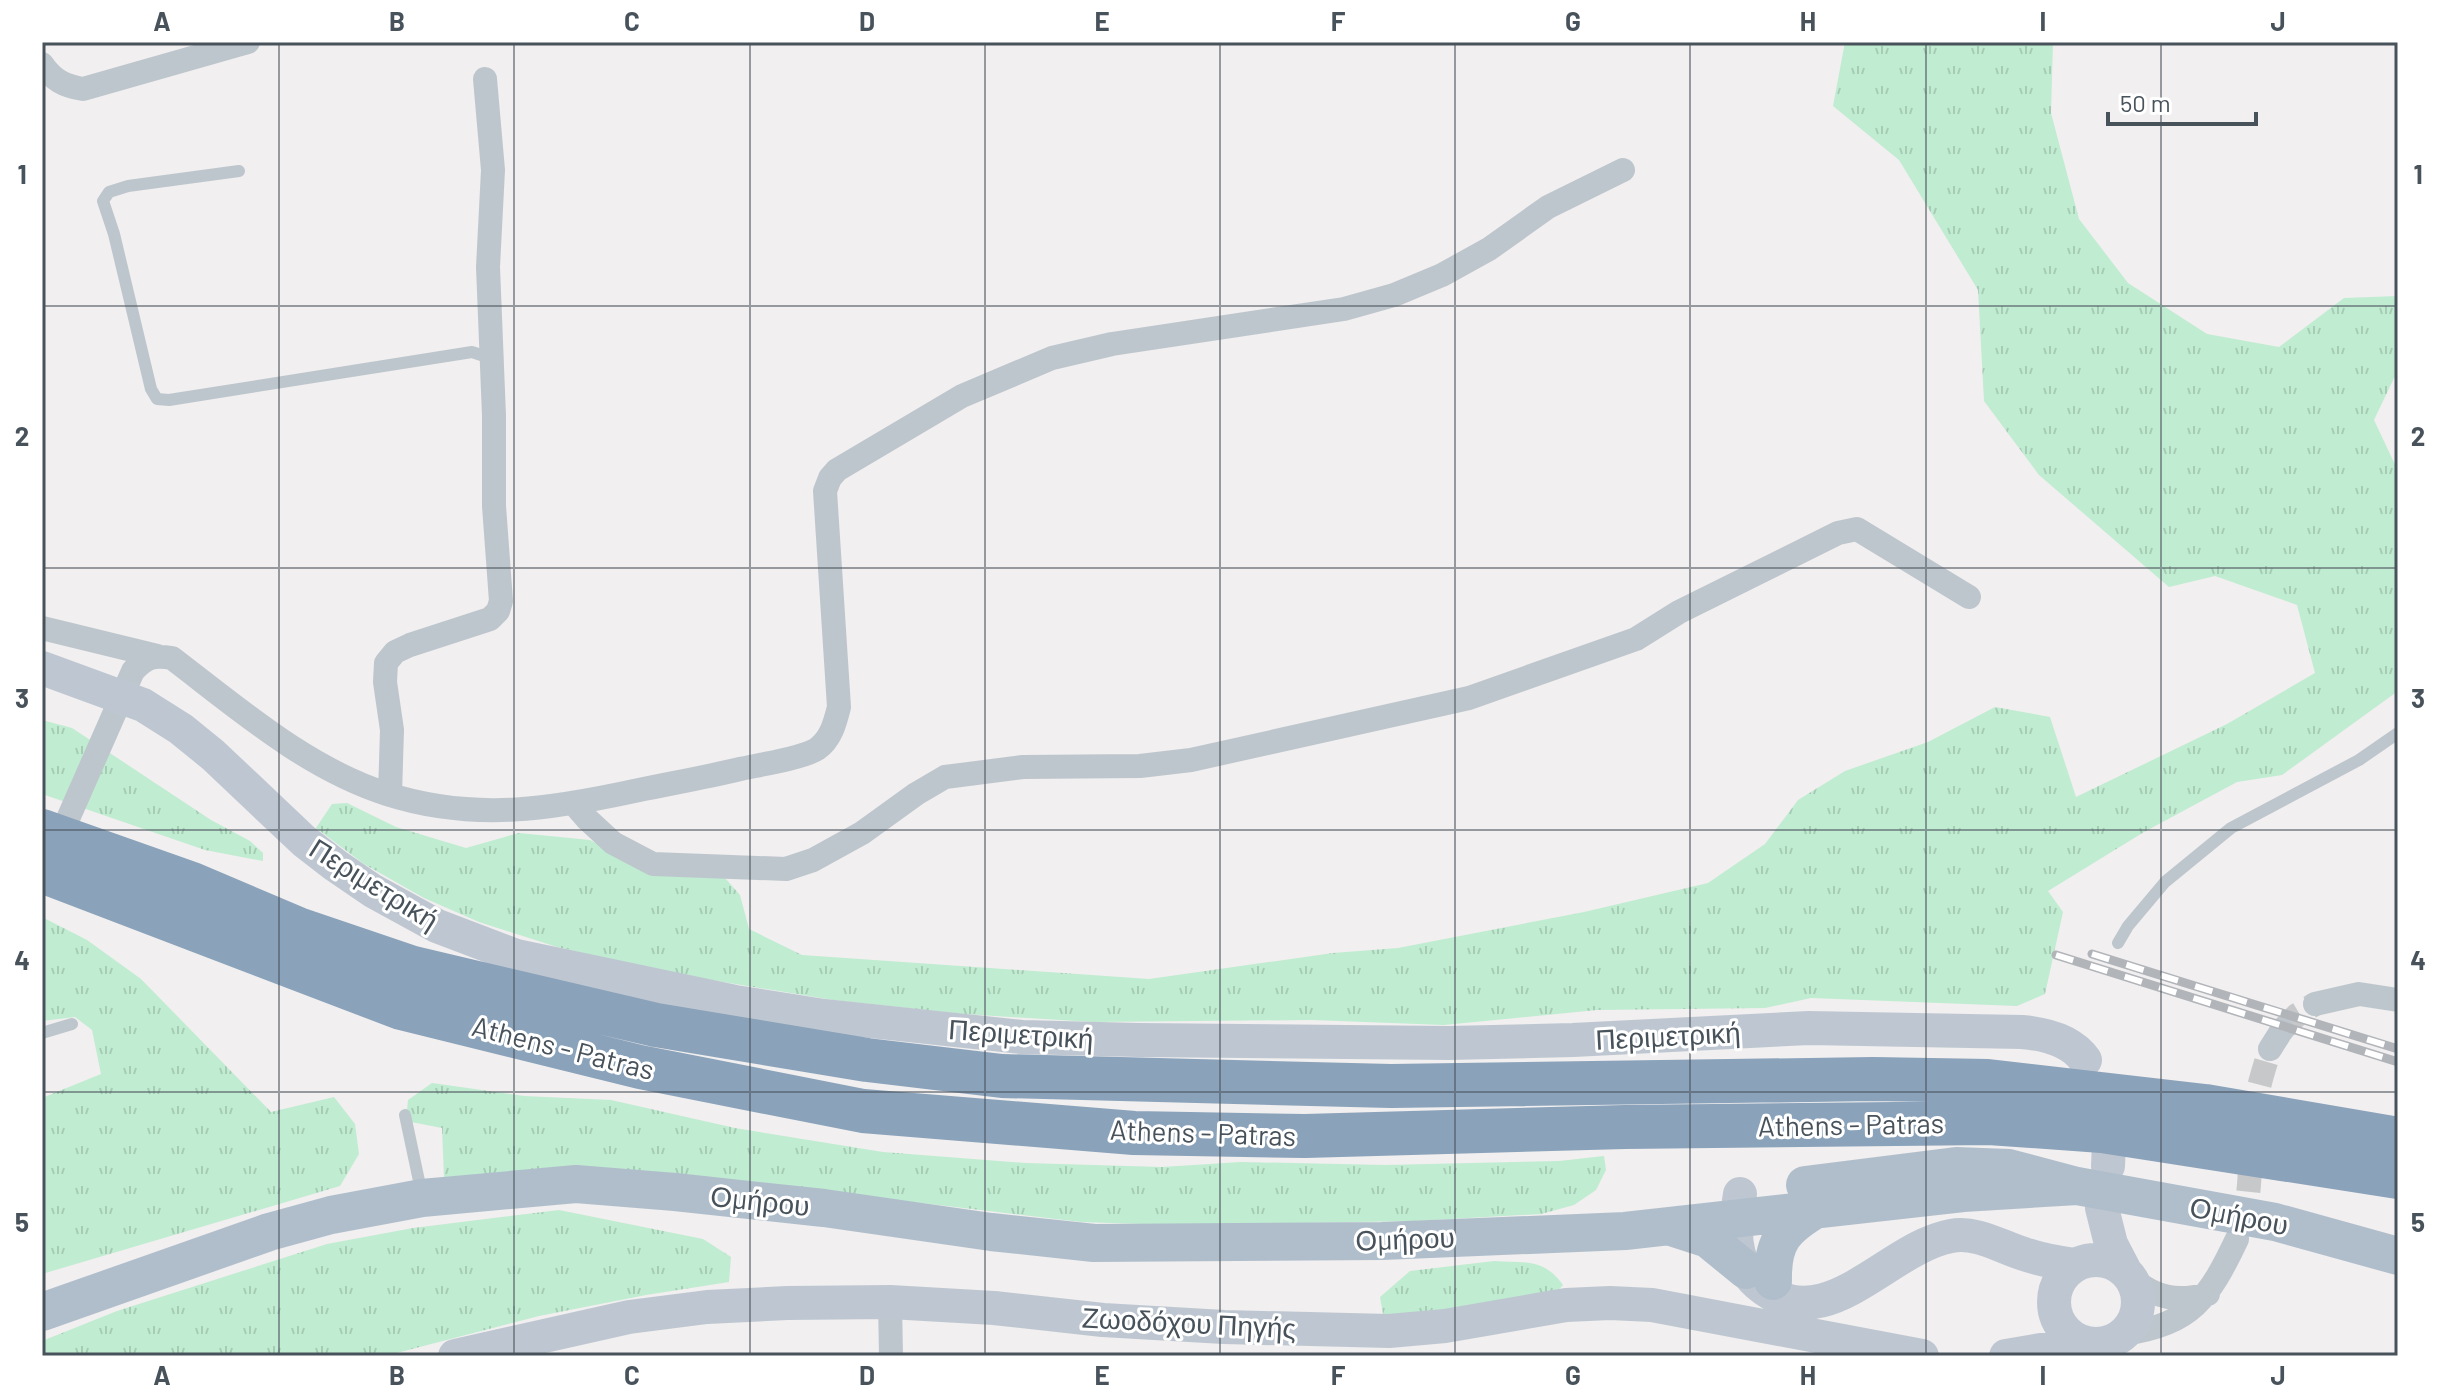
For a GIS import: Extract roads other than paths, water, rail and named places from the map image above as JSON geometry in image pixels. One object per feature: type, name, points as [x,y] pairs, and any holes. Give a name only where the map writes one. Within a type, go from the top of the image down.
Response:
[{"type":"highway","name":"Athens - Patras","points":[[42,831],[192,884],[298,929],[413,968],[656,1025],[867,1060],[1002,1076],[1391,1086],[1873,1079],[1988,1081],[2205,1106],[2398,1139]]},
{"type":"highway","name":"Athens - Patras","points":[[42,871],[401,1008],[640,1067],[863,1111],[1134,1133],[1305,1136],[1625,1127],[1989,1123],[2102,1131],[2398,1177]]},
{"type":"main road","name":"Περιμετρική","points":[[42,668],[143,705],[181,729],[294,832],[335,865],[373,891],[437,926],[516,956],[735,1002],[824,1016],[970,1032],[1111,1040],[1449,1043],[1588,1040],[1809,1028],[2022,1032],[2053,1038],[2079,1052],[2085,1060]]},
{"type":"main road","name":"Ομήρου","points":[[42,1312],[269,1232],[344,1212],[422,1198],[576,1184],[824,1208],[1094,1243],[1382,1241],[1625,1231],[1668,1226],[1747,1205],[1924,1169],[1981,1165],[2032,1173],[2101,1175],[2398,1256]]},
{"type":"main road","name":"Ομήρου","points":[[1493,1235],[1624,1209],[1747,1205],[1818,1208],[2101,1175]]},
{"type":"main road","points":[[1747,1205],[1736,1246],[1767,1283]]},
{"type":"main road","points":[[1767,1283],[1777,1243],[1787,1229],[1818,1208]]},
{"type":"main road","points":[[2102,1208],[2111,1244],[2139,1299],[2133,1324],[2112,1342],[2098,1345],[2083,1343],[2009,1355],[2054,1309],[2061,1279],[2080,1264],[2097,1238],[2102,1208]]},
{"type":"main road","points":[[1668,1226],[1692,1231],[1708,1239],[1767,1283],[1802,1304],[1838,1296],[1915,1250],[1952,1236],[1971,1235],[2043,1259],[2080,1264],[2106,1261],[2128,1274]]},
{"type":"main road","points":[[2008,1248],[2038,1276],[2071,1336],[2083,1343]]},
{"type":"main road","name":"Ζωοδόχου Πηγής","points":[[455,1356],[629,1317],[707,1307],[890,1302],[1179,1325],[1389,1331],[1445,1326],[1566,1305],[1652,1305],[1922,1356]]},
{"type":"street","points":[[42,64],[51,78],[67,87],[83,89],[248,42]]},
{"type":"street","points":[[390,795],[392,730],[385,682],[386,663],[395,652],[410,645],[490,619],[498,611],[501,601],[494,506],[488,267],[493,170],[485,79]]},
{"type":"street","points":[[42,628],[172,658],[261,726],[321,765],[390,795],[451,809],[522,811],[574,804],[789,757],[816,749],[833,730],[839,707],[825,491],[837,470],[962,396],[1052,358],[1097,346],[1344,309],[1394,295],[1442,275],[1489,249],[1548,207],[1623,170]]},
{"type":"street","points":[[574,804],[613,843],[653,864],[786,869],[813,860],[862,833],[945,777],[1023,767],[1140,766],[1191,760],[1469,698],[1636,639],[1679,612],[1838,533],[1857,529],[1969,597]]},
{"type":"street","points":[[42,878],[133,671],[145,658],[157,656]]},
{"type":"street","points":[[2315,1004],[2359,994],[2398,1000]]},
{"type":"street","points":[[2124,1334],[2148,1331],[2170,1323],[2191,1310],[2208,1294],[2237,1239]]},
{"type":"street","points":[[2128,1274],[2145,1290],[2165,1298],[2187,1299],[2208,1294]]},
{"type":"street","points":[[890,1302],[891,1356]]},
{"type":"lane","points":[[239,171],[128,186],[109,192],[103,201],[114,234],[151,389],[157,399],[169,400],[472,352],[490,358]]},
{"type":"lane","points":[[2118,943],[2128,926],[2165,882],[2231,828],[2359,760],[2398,733]]},
{"type":"lane","points":[[42,1033],[72,1024]]},
{"type":"lane","points":[[405,1115],[422,1198]]},
{"type":"tunnel","points":[[2282,1030],[2297,1015],[2315,1004]]},
{"type":"tunnel","points":[[2241,1227],[2249,1190],[2255,1108],[2270,1049]]},
{"type":"railway","points":[[2092,954],[2398,1049]]},
{"type":"railway","points":[[2056,955],[2398,1062]]}]
